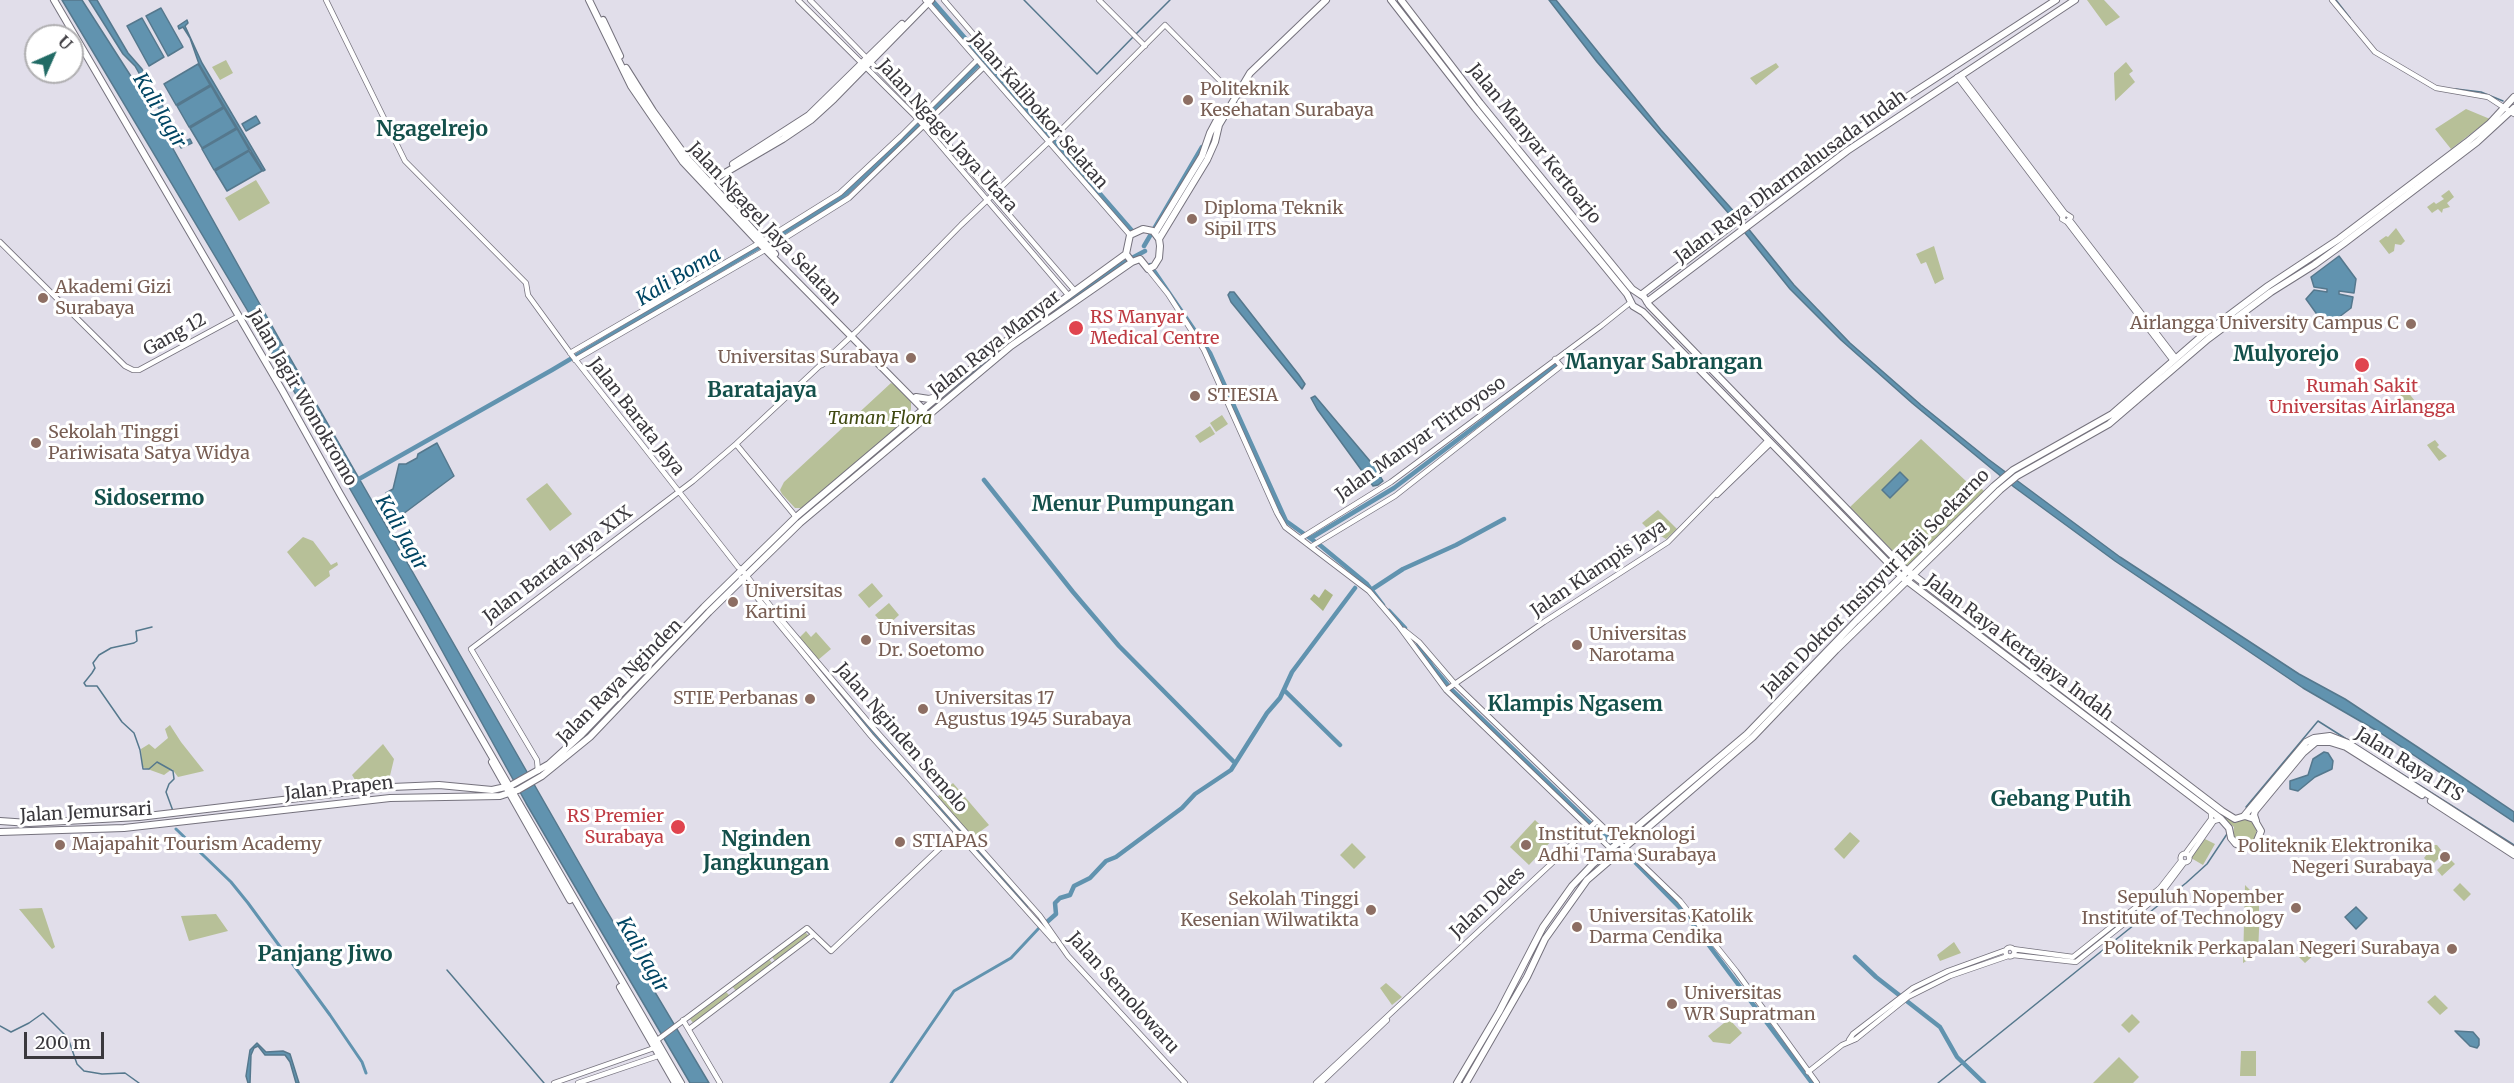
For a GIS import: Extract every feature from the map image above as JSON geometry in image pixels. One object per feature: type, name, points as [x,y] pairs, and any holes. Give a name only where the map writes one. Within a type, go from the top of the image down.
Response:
[{"type":"main road","name":"Jalan Jagir Wonokromo","points":[[56,0],[512,789]]},
{"type":"main road","name":"Jalan Ngagel Jaya Selatan","points":[[591,0],[628,71],[705,183],[927,411]]},
{"type":"main road","points":[[1155,233],[1132,234],[1126,254],[1132,262],[1140,259],[1151,268],[1159,258],[1155,233],[1191,181],[1234,95],[1254,68],[1324,0]]},
{"type":"main road","name":"Jalan Manyar Kertoarjo","points":[[1391,0],[1575,225],[1632,289],[1647,302]]},
{"type":"main road","name":"Jalan Manyar Kertoarjo","points":[[1401,0],[1480,108]]},
{"type":"main road","name":"Jalan Raya Dharmahusada Indah","points":[[1641,295],[1840,142],[2056,0]]},
{"type":"main road","name":"Jalan Raya Dharmahusada Indah","points":[[1647,302],[1847,151],[2074,0]]},
{"type":"main road","points":[[705,183],[822,108],[928,1]]},
{"type":"main road","points":[[2003,34],[2009,44]]},
{"type":"main road","points":[[1938,76],[1945,85]]},
{"type":"main road","name":"Jalan Doktor Insinyur Haji Soekarno","points":[[2146,389],[2174,360],[2271,291],[2314,265],[2470,148],[2510,109],[2514,97]]},
{"type":"main road","name":"Jalan Doktor Insinyur Haji Soekarno","points":[[1457,1083],[1520,974],[1587,880],[1617,848],[1720,761],[1753,737],[1831,651],[1910,573],[1955,523],[2011,475],[2105,418],[2146,389],[2268,286],[2310,260],[2499,115],[2510,109]]},
{"type":"main road","points":[[1840,142],[1847,151]]},
{"type":"main road","name":"Jalan Manyar Kertoarjo","points":[[1575,225],[1631,302]]},
{"type":"main road","name":"Jalan Raya Manyar","points":[[927,411],[938,396],[991,352],[1126,254]]},
{"type":"main road","name":"Jalan Raya Manyar","points":[[772,544],[927,411],[1011,346],[1132,262]]},
{"type":"main road","name":"Jalan Raya Kertajaya Indah","points":[[1631,302],[1904,579],[2109,735],[2218,814],[2235,819],[2243,816]]},
{"type":"main road","name":"Jalan Raya Kertajaya Indah","points":[[1647,302],[1910,573],[2114,729],[2218,814]]},
{"type":"main road","points":[[1703,374],[1709,367]]},
{"type":"main road","points":[[1708,379],[1715,373]]},
{"type":"main road","points":[[906,423],[914,411],[914,397],[929,399],[938,396]]},
{"type":"main road","name":"Jalan Raya Manyar","points":[[743,574],[796,516],[906,423],[920,417]]},
{"type":"main road","name":"Jalan Doktor Insinyur Haji Soekarno","points":[[1910,573],[1973,517],[1995,495],[2005,481]]},
{"type":"main road","points":[[1974,506],[1977,509],[1995,495]]},
{"type":"main road","points":[[1835,508],[1840,507],[1841,502]]},
{"type":"main road","points":[[1842,516],[1843,511],[1848,510]]},
{"type":"main road","points":[[1955,523],[1960,522],[1969,514],[1973,517]]},
{"type":"main road","name":"Jalan Raya Nginden","points":[[512,789],[534,777],[590,737],[634,687],[743,574]]},
{"type":"main road","points":[[2004,656],[2009,650]]},
{"type":"main road","name":"Jalan Raya Nginden","points":[[534,777],[634,687]]},
{"type":"main road","points":[[2109,735],[2114,729]]},
{"type":"main road","name":"Jalan Raya ITS","points":[[2243,816],[2310,746],[2316,742],[2330,742],[2346,747],[2514,849]]},
{"type":"main road","name":"Jalan Jagir Wonokromo","points":[[491,756],[500,777],[512,789]]},
{"type":"main road","name":"Jalan Raya ITS","points":[[2256,821],[2254,813],[2286,769]]},
{"type":"main road","points":[[492,790],[499,783],[500,777]]},
{"type":"main road","points":[[512,789],[519,810],[681,1083]]},
{"type":"main road","points":[[512,789],[591,932]]},
{"type":"main road","name":"Jalan Prapen","points":[[176,823],[281,805],[349,790],[512,789]]},
{"type":"main road","name":"Jalan Prapen","points":[[173,812],[390,798],[435,791],[500,796],[512,789]]},
{"type":"main road","points":[[500,796],[519,810]]},
{"type":"main road","name":"Jalan Jemursari","points":[[0,821],[68,821],[173,812]]},
{"type":"main road","points":[[2218,814],[2234,842],[2246,847],[2256,843],[2260,835],[2260,827],[2256,821],[2243,816]]},
{"type":"main road","name":"Jalan Raya ITS","points":[[2463,819],[2514,855]]},
{"type":"main road","points":[[8,822],[8,832]]},
{"type":"main road","name":"Jalan Jemursari","points":[[0,832],[119,829],[176,823]]},
{"type":"main road","name":"Jalan Doktor Insinyur Haji Soekarno","points":[[1466,1083],[1527,977],[1529,964]]},
{"type":"main road","points":[[1520,974],[1524,973],[1527,977]]},
{"type":"main road","points":[[657,1042],[658,1056],[675,1083]]},
{"type":"street","name":"Jalan Barata Jaya","points":[[327,0],[394,143],[410,167],[524,281],[528,295],[572,356],[743,574]]},
{"type":"street","name":"Jalan Ngagel Jaya Utara","points":[[798,0],[867,63]]},
{"type":"street","name":"Jalan Ngagel Jaya Utara","points":[[810,0],[992,195],[1072,294]]},
{"type":"street","points":[[944,0],[1056,134]]},
{"type":"street","points":[[1099,0],[1145,46]]},
{"type":"street","points":[[2332,0],[2375,52],[2440,90],[2477,94],[2510,109]]},
{"type":"street","name":"Jalan Kalibokor Selatan","points":[[928,1],[983,67],[1132,234]]},
{"type":"street","name":"Jalan Barata Jaya XIX","points":[[537,760],[471,649],[736,444],[853,334],[1165,25],[1234,95]]},
{"type":"street","points":[[572,356],[764,245],[844,202],[924,121],[977,60]]},
{"type":"street","points":[[572,356],[764,245],[840,193],[983,67]]},
{"type":"street","points":[[1959,76],[2063,214],[2069,214],[2069,221],[2174,360]]},
{"type":"street","points":[[2498,102],[2499,115]]},
{"type":"street","name":"Jalan Ngagel Jaya Utara","points":[[924,121],[987,199],[1072,294]]},
{"type":"street","name":"Gang 12","points":[[0,242],[124,366],[133,370],[139,370],[238,316]]},
{"type":"street","points":[[1151,268],[1204,350],[1282,523],[1290,531],[1306,536],[1316,543],[1360,584],[1480,714],[1617,848],[1668,888],[1702,926],[1817,1083]]},
{"type":"street","name":"Jalan Manyar Tirtoyoso","points":[[1306,536],[1391,482],[1631,302]]},
{"type":"street","name":"Jalan Manyar Tirtoyoso","points":[[1316,543],[1395,496],[1561,366],[1555,359]]},
{"type":"street","name":"Jalan Klampis Jaya","points":[[1446,688],[1658,549],[1678,533],[1770,441]]},
{"type":"street","points":[[736,444],[796,516]]},
{"type":"street","name":"Jalan Nginden Semolo","points":[[743,574],[790,634],[957,832],[1043,924]]},
{"type":"street","points":[[1415,642],[1446,688],[1480,714],[1617,848]]},
{"type":"street","name":"Jalan Nginden Semolo","points":[[871,731],[1043,924]]},
{"type":"street","points":[[538,771],[537,760],[549,764]]},
{"type":"street","points":[[2187,855],[2218,814]]},
{"type":"street","points":[[1808,1072],[1848,1041],[1856,1039],[1906,995],[1949,974],[2010,953],[2070,957],[2097,943],[2132,913],[2168,887],[2183,862],[2189,860],[2187,855],[2211,819],[2218,814]]},
{"type":"street","name":"Jalan Deles","points":[[1396,1009],[1593,825]]},
{"type":"street","points":[[554,1083],[657,1042],[807,928],[831,951],[957,832]]},
{"type":"street","name":"Jalan Semolowaru","points":[[1043,924],[1065,957],[1183,1082]]},
{"type":"street","points":[[689,1029],[813,934]]},
{"type":"street","points":[[1316,1083],[1396,1009]]},
{"type":"street","points":[[1322,1083],[1396,1009]]},
{"type":"street","points":[[682,1021],[720,1083]]},
{"type":"street","points":[[578,1083],[658,1056]]},
{"type":"street","points":[[589,1071],[592,1078]]},
{"type":"green space","points":[[2087,0],[2104,0],[2120,17],[2106,26]]},
{"type":"green space","points":[[226,60],[233,73],[220,80],[212,67]]},
{"type":"green space","points":[[2126,62],[2133,71],[2129,74],[2135,82],[2115,101],[2114,73]]},
{"type":"green space","points":[[1776,63],[1779,67],[1756,85],[1750,78]]},
{"type":"green space","points":[[2466,109],[2490,119],[2451,149],[2435,129]]},
{"type":"green space","points":[[256,180],[270,203],[239,221],[225,198]]},
{"type":"green space","points":[[2449,190],[2454,197],[2447,203],[2450,207],[2443,209],[2442,213],[2438,209],[2432,213],[2427,207],[2444,199],[2441,196]]},
{"type":"green space","points":[[2396,228],[2405,241],[2401,245],[2395,244],[2394,251],[2389,254],[2379,241],[2388,237]]},
{"type":"green space","points":[[1934,246],[1944,279],[1935,284],[1926,262],[1921,264],[1916,254]]},
{"type":"green space","name":"Taman Flora","points":[[891,383],[911,402],[908,419],[802,508],[795,508],[780,490],[784,482]]},
{"type":"green space","points":[[2407,391],[2419,406],[2406,416],[2394,400]]},
{"type":"green space","points":[[1222,415],[1228,424],[1216,432],[1210,423]]},
{"type":"green space","points":[[1210,426],[1215,434],[1200,443],[1195,436]]},
{"type":"green space","points":[[1921,439],[1967,482],[1971,478],[1984,491],[1908,567],[1850,507]]},
{"type":"green space","points":[[2435,440],[2439,445],[2437,447],[2447,456],[2439,461],[2427,445]]},
{"type":"green space","points":[[547,483],[572,514],[550,531],[526,499]]},
{"type":"green space","points":[[1120,494],[1127,504],[1116,513],[1108,503]]},
{"type":"green space","points":[[1658,510],[1677,529],[1666,539],[1642,523]]},
{"type":"green space","points":[[303,537],[313,541],[331,565],[337,562],[338,565],[329,571],[330,576],[315,587],[287,552]]},
{"type":"green space","points":[[872,583],[883,596],[869,608],[858,595]]},
{"type":"green space","points":[[1325,589],[1333,595],[1323,611],[1310,599],[1314,594],[1319,598]]},
{"type":"green space","points":[[889,603],[899,615],[886,627],[875,615]]},
{"type":"green space","points":[[806,631],[811,637],[816,632],[831,649],[818,660],[799,638]]},
{"type":"green space","points":[[170,725],[204,771],[178,777],[172,769],[164,775],[142,767],[141,749],[149,744],[155,749],[168,738],[165,729]]},
{"type":"green space","points":[[383,744],[394,759],[388,784],[360,788],[352,775]]},
{"type":"green space","points":[[953,783],[989,825],[973,837],[937,797]]},
{"type":"green space","points":[[2222,813],[2235,823],[2243,818],[2251,820],[2257,827],[2255,838],[2247,844],[2237,841],[2233,834],[2234,827],[2220,815]]},
{"type":"green space","points":[[1535,820],[1554,838],[1529,865],[1510,847]]},
{"type":"green space","points":[[1850,832],[1860,841],[1844,859],[1834,849]]},
{"type":"green space","points":[[2205,839],[2215,844],[2203,865],[2191,858]]},
{"type":"green space","points":[[1352,843],[1366,857],[1354,869],[1340,855]]},
{"type":"green space","points":[[2434,845],[2441,850],[2439,852],[2442,855],[2434,863],[2431,860],[2428,862],[2424,858]]},
{"type":"green space","points":[[2449,858],[2455,864],[2442,876],[2437,870]]},
{"type":"green space","points":[[2460,883],[2471,894],[2464,901],[2453,890]]},
{"type":"green space","points":[[2245,885],[2259,899],[2259,930],[2258,954],[2243,963]]},
{"type":"green space","points":[[42,908],[55,947],[52,949],[19,909]]},
{"type":"green space","points":[[216,914],[228,931],[189,941],[181,916]]},
{"type":"green space","points":[[805,932],[809,936],[775,961],[772,957]]},
{"type":"green space","points":[[1954,942],[1961,953],[1940,961],[1937,955]]},
{"type":"green space","points":[[2306,943],[2316,953],[2305,963],[2295,953]]},
{"type":"green space","points":[[769,959],[772,963],[736,991],[732,986]]},
{"type":"green space","points":[[1386,983],[1402,997],[1392,1005],[1380,988]]},
{"type":"green space","points":[[726,992],[730,996],[694,1024],[690,1019]]},
{"type":"green space","points":[[2435,995],[2448,1008],[2440,1015],[2427,1002]]},
{"type":"green space","points":[[2132,1014],[2140,1022],[2129,1033],[2121,1025]]},
{"type":"green space","points":[[1729,1019],[1742,1033],[1730,1044],[1713,1042],[1708,1036]]},
{"type":"green space","points":[[2241,1051],[2256,1051],[2256,1076],[2240,1076]]},
{"type":"green space","points":[[2119,1057],[2139,1077],[2133,1083],[2093,1083]]},
{"type":"water","name":"Kali Jagir","points":[[62,0],[82,0],[143,95],[281,342],[602,903],[709,1083],[690,1083],[526,803],[423,616],[249,313],[84,37],[84,24],[76,24]]},
{"type":"water","points":[[89,0],[97,0],[128,53],[142,69],[183,142],[190,139],[192,143],[181,148],[135,66],[123,54]]},
{"type":"water","points":[[1549,0],[1556,0],[1661,130],[1738,216],[1794,285],[1850,343],[1921,405],[1988,459],[2120,557],[2299,674],[2345,699],[2422,750],[2514,812],[2514,822],[2379,732],[2303,688],[2115,561],[2014,487],[1912,403],[1841,340],[1790,289],[1737,223],[1597,62]]},
{"type":"water","points":[[161,8],[183,47],[168,56],[146,16]]},
{"type":"water","points":[[142,18],[164,57],[149,66],[127,26]]},
{"type":"water","points":[[187,20],[188,23],[185,26],[202,63],[265,170],[263,171],[199,64],[190,38],[183,27],[179,29],[178,26]]},
{"type":"water","points":[[198,64],[210,85],[176,105],[164,84]]},
{"type":"water","points":[[211,86],[223,107],[189,127],[177,106]]},
{"type":"water","points":[[224,108],[236,128],[202,148],[190,128]]},
{"type":"water","points":[[256,116],[260,123],[246,131],[242,124]]},
{"type":"water","points":[[237,129],[249,150],[214,170],[202,149]]},
{"type":"water","points":[[249,151],[262,171],[227,191],[215,171]]},
{"type":"water","points":[[2339,256],[2356,279],[2354,293],[2339,291],[2339,294],[2353,297],[2351,308],[2326,327],[2306,299],[2314,290],[2327,292],[2327,289],[2314,287],[2311,277]]},
{"type":"water","points":[[1234,292],[1299,375],[1305,384],[1302,389],[1231,302],[1228,295]]},
{"type":"water","points":[[1315,396],[1375,467],[1383,481],[1378,485],[1373,486],[1317,409],[1311,398]]},
{"type":"water","points":[[437,443],[454,476],[399,517],[386,493],[393,489],[399,464],[406,464],[417,458],[418,454]]},
{"type":"water","points":[[1900,472],[1908,480],[1890,498],[1882,490]]},
{"type":"water","points":[[2324,752],[2328,753],[2333,761],[2332,769],[2315,777],[2298,791],[2290,789],[2290,781],[2308,775],[2313,759]]},
{"type":"water","points":[[2356,907],[2367,918],[2356,929],[2345,917]]},
{"type":"water","points":[[2455,1031],[2473,1032],[2479,1039],[2477,1048],[2470,1046]]},
{"type":"water","points":[[257,1043],[266,1052],[283,1051],[290,1054],[299,1083],[296,1083],[290,1062],[285,1055],[265,1055],[258,1046],[254,1048],[251,1055],[250,1083],[248,1083],[246,1076],[250,1050]]},
{"type":"waterway","points":[[932,0],[1134,233]]},
{"type":"waterway","points":[[1024,0],[1097,74],[1133,37]]},
{"type":"waterway","points":[[1136,34],[1170,0]]},
{"type":"waterway","points":[[2336,0],[2350,18]]},
{"type":"waterway","name":"Kali Boma","points":[[359,479],[552,370],[840,199],[919,125],[981,62]]},
{"type":"waterway","points":[[2456,89],[2481,92],[2503,101]]},
{"type":"waterway","points":[[1144,246],[1202,147]]},
{"type":"waterway","points":[[1132,258],[1145,251]]},
{"type":"waterway","points":[[803,517],[1001,350],[1128,260]]},
{"type":"waterway","points":[[1150,265],[1210,353],[1286,521],[1367,584],[1383,605]]},
{"type":"waterway","points":[[1311,538],[1394,488],[1555,366]]},
{"type":"waterway","points":[[984,480],[1119,646],[1235,763]]},
{"type":"waterway","points":[[1371,590],[1403,569],[1456,545],[1504,519]]},
{"type":"waterway","points":[[745,573],[793,526]]},
{"type":"waterway","points":[[1047,922],[1056,914],[1055,903],[1060,898],[1070,895],[1074,886],[1090,878],[1106,861],[1116,857],[1182,808],[1195,794],[1231,770],[1267,713],[1280,698],[1292,672],[1355,588]]},
{"type":"waterway","points":[[1389,611],[1405,628]]},
{"type":"waterway","points":[[152,627],[136,631],[137,641],[134,643],[111,648],[99,655],[93,663],[95,668],[84,683],[86,686],[97,686],[122,722],[134,733],[143,769],[149,769],[157,762],[173,771],[174,779],[166,792],[173,811]]},
{"type":"waterway","points":[[1418,643],[1432,666],[1452,690],[1589,822],[1629,856],[1684,912],[1812,1083]]},
{"type":"waterway","points":[[1284,690],[1340,745]]},
{"type":"waterway","points":[[845,701],[1026,907]]},
{"type":"waterway","points":[[2246,807],[2318,721],[2514,845]]},
{"type":"waterway","points":[[176,829],[231,882],[248,903],[330,1015],[362,1062],[366,1073]]},
{"type":"waterway","points":[[1938,1083],[2186,883],[2207,864],[2227,834]]},
{"type":"waterway","points":[[891,1083],[954,991],[1011,958],[1039,928]]},
{"type":"waterway","points":[[1855,957],[1876,977],[1940,1027],[1957,1057],[1984,1083]]},
{"type":"waterway","points":[[447,970],[544,1083]]},
{"type":"waterway","points":[[0,1026],[11,1032],[43,1013],[68,1038],[77,1064],[84,1071],[102,1074],[125,1073],[139,1083]]},
{"type":"place","name":"Politeknik Kesehatan Surabaya","points":[[1188,100]]},
{"type":"place","name":"Diploma Teknik Sipil ITS","points":[[1192,219]]},
{"type":"place","name":"Akademi Gizi Surabaya","points":[[43,298]]},
{"type":"place","name":"Airlangga University Campus C","points":[[2411,324]]},
{"type":"place","name":"RS Manyar Medical Centre","points":[[1076,328]]},
{"type":"place","name":"Universitas Surabaya","points":[[911,358]]},
{"type":"place","name":"Rumah Sakit Universitas Airlangga","points":[[2362,365]]},
{"type":"place","name":"STIESIA","points":[[1195,396]]},
{"type":"place","name":"Sekolah Tinggi Pariwisata Satya Widya","points":[[36,443]]},
{"type":"place","name":"Universitas Kartini","points":[[733,602]]},
{"type":"place","name":"Universitas Dr. Soetomo","points":[[866,640]]},
{"type":"place","name":"Universitas Narotama","points":[[1577,645]]},
{"type":"place","name":"STIE Perbanas","points":[[810,699]]},
{"type":"place","name":"Universitas 17 Agustus 1945 Surabaya","points":[[923,709]]},
{"type":"place","name":"RS Premier Surabaya","points":[[678,827]]},
{"type":"place","name":"STIAPAS","points":[[900,842]]},
{"type":"place","name":"Majapahit Tourism Academy","points":[[60,845]]},
{"type":"place","name":"Institut Teknologi Adhi Tama Surabaya","points":[[1526,845]]},
{"type":"place","name":"Politeknik Elektronika Negeri Surabaya","points":[[2445,857]]},
{"type":"place","name":"Sepuluh Nopember Institute of Technology","points":[[2296,908]]},
{"type":"place","name":"Sekolah Tinggi Kesenian Wilwatikta","points":[[1371,910]]},
{"type":"place","name":"Universitas Katolik Darma Cendika","points":[[1577,927]]},
{"type":"place","name":"Politeknik Perkapalan Negeri Surabaya","points":[[2452,949]]},
{"type":"place","name":"Universitas WR Supratman","points":[[1672,1004]]},
{"type":"district","name":"Ngagelrejo","points":[[432,130]]},
{"type":"district","name":"Mulyorejo","points":[[2286,355]]},
{"type":"district","name":"Manyar Sabrangan","points":[[1664,363]]},
{"type":"district","name":"Baratajaya","points":[[762,391]]},
{"type":"district","name":"Sidosermo","points":[[149,499]]},
{"type":"district","name":"Menur Pumpungan","points":[[1133,505]]},
{"type":"district","name":"Klampis Ngasem","points":[[1575,705]]},
{"type":"district","name":"Gebang Putih","points":[[2061,800]]},
{"type":"district","name":"Nginden Jangkungan","points":[[766,852]]},
{"type":"district","name":"Panjang Jiwo","points":[[325,955]]}]
